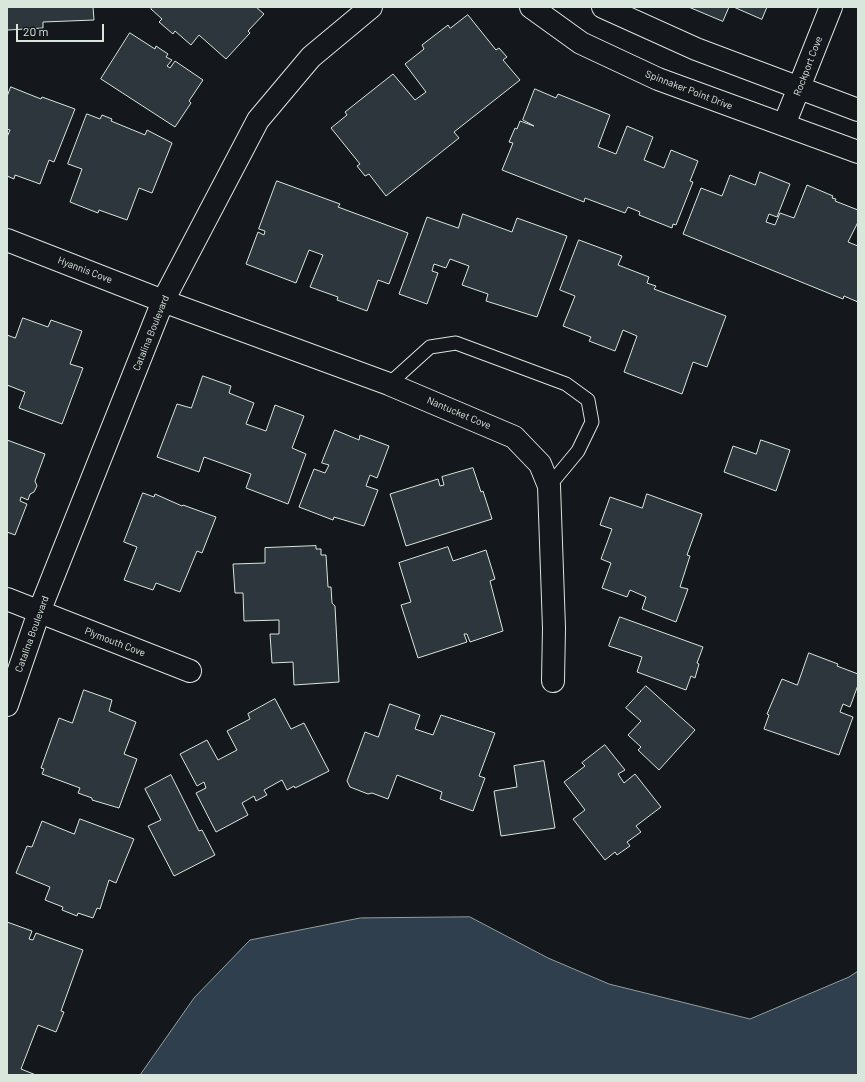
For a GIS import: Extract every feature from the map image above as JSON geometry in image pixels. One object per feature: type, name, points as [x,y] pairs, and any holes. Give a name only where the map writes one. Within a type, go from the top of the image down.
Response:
[{"type":"street","name":"Catalina Boulevard","points":[[7,704],[39,612],[163,301],[258,120],[311,57],[371,7]]},
{"type":"street","name":"Spinnaker Point Drive","points":[[531,7],[581,43],[658,79],[858,152]]},
{"type":"street","points":[[603,7],[696,49],[858,110]]},
{"type":"street","name":"Rockport Cove","points":[[784,125],[831,7]]},
{"type":"street","name":"Hyannis Cove","points":[[7,240],[163,301]]},
{"type":"street","name":"Nantucket Cove","points":[[163,301],[389,384],[514,437],[540,464],[549,486],[553,681]]},
{"type":"street","name":"Plymouth Cove","points":[[7,599],[190,671]]},
{"type":"lane","points":[[389,384],[430,347],[456,342],[566,384],[588,400],[592,422],[578,451],[549,486]]},
{"type":"water","points":[[470,917],[548,958],[609,984],[750,1019],[849,977],[858,971],[858,1075],[140,1075],[194,998],[250,940],[360,918]]},
{"type":"building","points":[[7,7],[93,7],[94,20],[43,22],[43,28],[8,30]]},
{"type":"building","points":[[153,7],[256,7],[264,14],[248,31],[250,33],[226,59],[199,35],[191,45],[175,31],[173,34],[159,22],[162,19],[151,9]]},
{"type":"building","points":[[689,7],[729,7],[723,21]]},
{"type":"building","points":[[734,7],[767,7],[762,19]]},
{"type":"building","points":[[468,15],[496,50],[499,48],[507,57],[503,60],[520,80],[454,132],[459,138],[386,196],[369,174],[365,176],[357,166],[360,164],[331,128],[347,115],[345,112],[393,74],[415,100],[426,92],[405,64],[424,49],[422,45],[448,25],[450,28]]},
{"type":"building","points":[[130,33],[155,49],[156,46],[168,54],[166,57],[172,60],[167,66],[170,68],[175,61],[203,80],[189,101],[191,103],[175,127],[101,79]]},
{"type":"building","points":[[11,87],[41,99],[42,97],[75,109],[54,162],[49,160],[40,184],[15,175],[14,179],[7,176],[7,137],[10,130],[7,129],[7,97]]},
{"type":"building","points":[[535,89],[556,98],[558,94],[610,115],[598,147],[616,154],[627,126],[653,137],[644,160],[664,168],[671,150],[698,161],[690,181],[693,182],[676,225],[673,224],[672,228],[639,215],[640,212],[628,207],[625,213],[585,198],[584,202],[502,170],[513,143],[509,142],[520,121],[534,126],[523,120]]},
{"type":"building","points":[[87,114],[100,119],[102,115],[112,119],[111,121],[145,135],[147,130],[172,143],[152,193],[139,188],[127,220],[99,210],[98,213],[70,202],[82,169],[68,164]]},
{"type":"building","points":[[760,172],[790,184],[777,217],[769,214],[766,222],[775,225],[780,213],[794,218],[807,185],[833,196],[832,198],[836,199],[835,201],[858,210],[858,222],[848,242],[858,246],[858,302],[844,296],[843,299],[683,234],[701,188],[722,196],[730,175],[755,185]]},
{"type":"building","points":[[277,181],[340,204],[338,207],[408,233],[389,284],[378,280],[367,311],[337,300],[338,297],[310,287],[323,255],[309,250],[296,283],[246,264],[258,232],[264,235],[265,231],[259,229]]},
{"type":"building","points":[[463,214],[512,232],[517,218],[567,236],[537,317],[486,301],[488,294],[462,285],[469,266],[450,259],[446,268],[434,264],[432,271],[438,273],[427,304],[399,294],[427,217],[458,228]]},
{"type":"building","points":[[579,240],[622,256],[618,265],[649,277],[647,283],[656,286],[654,289],[726,316],[707,367],[693,362],[682,394],[624,372],[637,336],[623,330],[615,351],[589,341],[591,337],[563,326],[575,296],[560,290]]},
{"type":"building","points":[[23,318],[48,327],[51,320],[82,331],[70,364],[83,368],[62,424],[19,408],[25,392],[7,385],[7,335],[15,338]]},
{"type":"building","points":[[203,376],[231,386],[229,393],[254,403],[246,424],[266,431],[275,405],[304,416],[292,448],[306,454],[288,504],[246,488],[251,474],[204,457],[199,472],[157,457],[177,404],[191,408]]},
{"type":"building","points":[[335,430],[359,440],[360,435],[389,446],[377,478],[370,475],[366,486],[378,490],[364,526],[334,517],[333,520],[299,507],[314,469],[325,473],[329,465],[322,463]]},
{"type":"building","points":[[7,440],[45,454],[35,481],[37,486],[34,492],[30,494],[28,500],[21,497],[20,501],[27,504],[15,535],[7,532]]},
{"type":"building","points":[[761,440],[790,450],[776,491],[724,472],[733,446],[756,454]]},
{"type":"building","points":[[473,468],[481,492],[483,491],[492,519],[406,546],[390,494],[438,479],[440,486],[444,485],[442,477]]},
{"type":"building","points":[[143,493],[154,497],[155,494],[182,506],[183,505],[216,517],[202,553],[197,551],[180,592],[156,583],[153,590],[124,580],[137,547],[124,542]]},
{"type":"building","points":[[647,494],[702,514],[687,555],[690,556],[680,587],[688,589],[676,622],[642,609],[646,597],[630,590],[627,597],[602,588],[611,563],[601,559],[612,529],[600,525],[610,497],[642,508]]},
{"type":"building","points":[[316,546],[316,549],[321,549],[321,555],[326,555],[328,587],[331,587],[332,603],[335,606],[339,682],[294,685],[293,662],[272,663],[270,634],[279,634],[279,620],[244,621],[243,593],[235,593],[233,564],[265,563],[265,548]]},
{"type":"building","points":[[448,547],[453,561],[486,550],[495,579],[490,581],[503,631],[470,642],[467,634],[464,634],[467,642],[418,658],[401,605],[411,602],[399,563]]},
{"type":"building","points":[[620,617],[703,647],[697,663],[699,664],[695,678],[691,676],[686,690],[637,672],[642,657],[609,646]]},
{"type":"building","points":[[809,653],[838,664],[837,666],[858,674],[858,685],[850,707],[843,704],[840,712],[853,717],[839,755],[764,729],[769,715],[767,714],[782,679],[797,685]]},
{"type":"building","points":[[646,686],[695,730],[659,770],[638,750],[641,747],[628,735],[641,721],[626,708]]},
{"type":"building","points":[[84,690],[112,700],[109,711],[136,722],[124,754],[137,759],[119,808],[92,800],[92,798],[78,793],[80,788],[42,774],[44,769],[41,768],[59,718],[72,723]]},
{"type":"building","points":[[275,699],[291,729],[304,723],[329,771],[295,788],[294,786],[287,790],[282,780],[264,790],[267,795],[256,801],[254,796],[242,803],[248,815],[216,832],[196,793],[206,788],[204,782],[197,786],[180,754],[207,740],[218,760],[237,750],[227,731],[250,719],[248,714]]},
{"type":"building","points":[[390,704],[420,715],[415,729],[433,735],[441,715],[495,733],[479,776],[485,778],[473,811],[440,799],[442,792],[397,775],[388,799],[372,793],[368,794],[350,787],[347,781],[365,732],[378,737]]},
{"type":"building","points":[[605,745],[625,770],[618,774],[624,783],[635,774],[661,807],[636,826],[641,832],[627,842],[630,846],[617,855],[615,852],[605,860],[573,819],[585,810],[564,782],[585,766],[582,763]]},
{"type":"building","points":[[544,761],[555,828],[501,836],[494,791],[517,787],[514,766]]},
{"type":"building","points":[[171,775],[199,831],[202,830],[215,855],[174,876],[148,826],[161,820],[145,789]]},
{"type":"building","points":[[80,819],[134,839],[116,883],[109,880],[100,909],[97,908],[93,918],[78,913],[77,916],[62,910],[63,907],[45,900],[50,887],[16,873],[27,846],[32,847],[42,821],[74,834]]},
{"type":"building","points":[[7,922],[32,931],[29,939],[33,940],[36,933],[83,950],[61,1011],[64,1012],[56,1032],[38,1025],[21,1069],[36,1075],[7,1075]]}]
